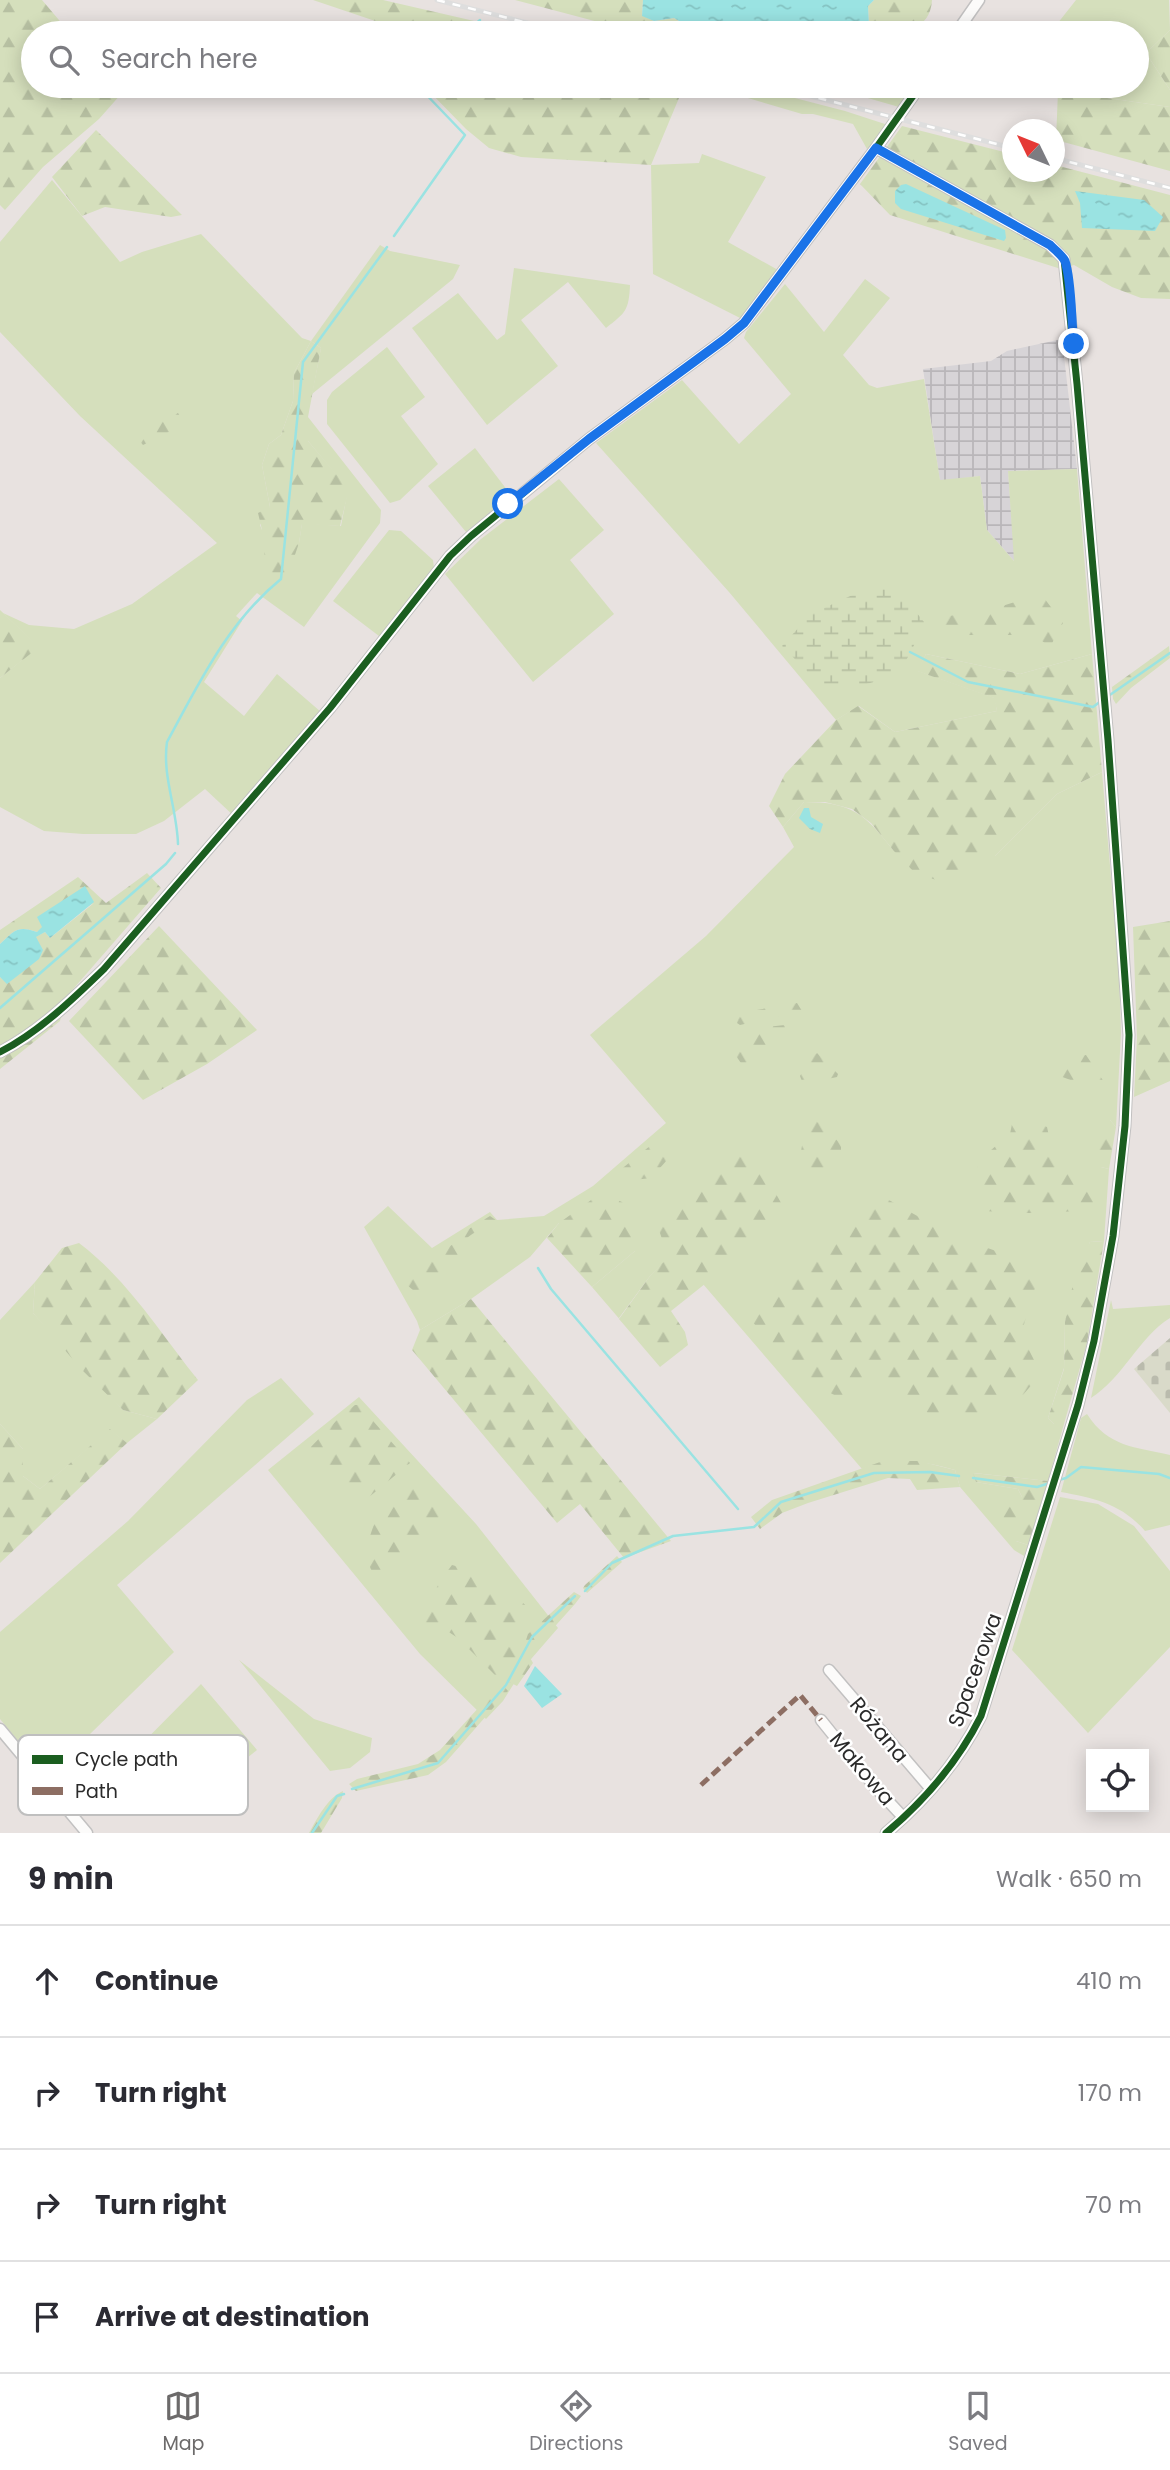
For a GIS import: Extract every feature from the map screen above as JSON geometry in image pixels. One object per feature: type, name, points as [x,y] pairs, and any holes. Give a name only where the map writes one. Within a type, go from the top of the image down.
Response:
[{"type":"street","points":[[964,21],[979,0]]},
{"type":"street","points":[[0,1052],[73,999],[104,969],[330,708],[443,565],[471,536],[589,439],[744,323],[911,98]]},
{"type":"street","name":"Spacerowa","points":[[876,148],[1050,245],[1064,260],[1104,692],[1129,1035],[1125,1126],[1113,1236],[1094,1341],[1053,1491],[981,1717],[967,1743],[930,1788],[886,1833]]},
{"type":"street","name":"Różana","points":[[829,1670],[930,1788]]},
{"type":"street","name":"Makowa","points":[[821,1720],[903,1817]]},
{"type":"street","points":[[0,1729],[18,1751]]},
{"type":"street","points":[[72,1815],[87,1833]]},
{"type":"shaded area","points":[[1062,339],[1077,469],[1008,471],[1015,562],[987,530],[980,476],[940,481],[923,369],[991,361],[1007,351]]},
{"type":"green space","points":[[0,0],[42,0],[60,21],[21,21],[21,98],[118,98],[99,119],[43,167],[5,210],[0,205]]},
{"type":"green space","points":[[313,0],[383,0],[474,21],[375,21]]},
{"type":"green space","points":[[515,0],[643,0],[642,15],[654,21],[595,21]]},
{"type":"green space","points":[[874,0],[932,0],[930,12],[924,21],[869,21],[868,6]]},
{"type":"green space","points":[[1076,0],[1169,0],[1170,30],[1149,50],[1149,21],[1059,21]]},
{"type":"green space","points":[[674,18],[679,21],[654,21]]},
{"type":"green space","points":[[1170,30],[1170,90],[1149,58],[1149,50]]},
{"type":"green space","points":[[1149,58],[1170,90],[1170,107],[1107,98],[1149,98]]},
{"type":"green space","points":[[436,98],[679,98],[651,165],[521,157],[489,148]]},
{"type":"green space","points":[[748,98],[795,98],[888,125],[867,149],[853,124],[813,114],[802,114]]},
{"type":"green space","points":[[868,98],[905,98],[899,107]]},
{"type":"green space","points":[[1058,98],[1107,98],[1170,107],[1170,171],[1065,142],[1065,119],[1057,119]]},
{"type":"green space","points":[[902,126],[1002,151],[1002,182],[1065,182],[1065,168],[1170,195],[1170,299],[1141,298],[1112,287],[1074,265],[1061,269],[890,215],[860,184]]},
{"type":"green space","points":[[96,130],[182,215],[171,217],[105,207],[82,216],[52,177]]},
{"type":"green space","points":[[702,154],[766,177],[728,242],[778,270],[742,319],[653,274],[651,165],[699,163]]},
{"type":"green space","points":[[52,180],[120,262],[142,252],[201,234],[302,338],[311,341],[294,373],[293,401],[281,435],[269,444],[262,465],[270,507],[260,525],[262,530],[299,543],[302,523],[341,526],[348,489],[308,441],[308,417],[381,510],[380,523],[304,627],[257,593],[236,616],[242,621],[204,682],[244,716],[277,674],[321,712],[234,816],[205,789],[164,821],[136,834],[44,831],[0,807],[0,678],[38,647],[3,613],[29,625],[74,629],[132,604],[217,543],[80,416],[0,332],[0,242]]},
{"type":"green space","points":[[380,245],[390,251],[460,265],[453,279],[312,394],[321,348],[311,341]]},
{"type":"green space","points":[[514,268],[630,285],[628,301],[622,315],[606,328],[568,282],[521,320],[558,366],[487,425],[412,328],[458,293],[497,340],[505,334]]},
{"type":"green space","points":[[865,279],[890,298],[843,355],[869,385],[877,388],[924,379],[940,480],[980,476],[987,530],[1014,561],[1008,471],[1077,469],[1092,654],[1020,674],[926,654],[918,671],[995,698],[997,711],[895,732],[859,706],[836,720],[729,592],[596,443],[682,380],[739,444],[791,394],[744,338],[746,332],[785,284],[824,332]]},
{"type":"green space","points":[[311,341],[321,348],[308,417],[308,441],[349,489],[340,526],[302,524],[299,543],[284,587],[267,582],[258,513],[270,507],[262,465],[269,444],[281,435],[293,401],[294,373]]},
{"type":"green space","points":[[387,347],[425,397],[401,416],[438,464],[400,500],[390,503],[327,424],[327,400],[332,392]]},
{"type":"green space","points":[[178,413],[185,424],[143,445],[139,440],[146,427]]},
{"type":"green space","points":[[475,448],[511,495],[466,532],[428,486]]},
{"type":"green space","points":[[559,479],[604,530],[570,560],[614,614],[533,682],[445,574],[481,539]]},
{"type":"green space","points":[[389,530],[401,531],[433,560],[434,568],[379,636],[333,601]]},
{"type":"green space","points":[[872,586],[896,592],[924,622],[905,662],[889,675],[866,684],[842,687],[817,681],[782,646],[811,614]]},
{"type":"green space","points":[[1041,594],[1063,623],[1050,647],[1034,635],[948,635],[938,632],[938,618],[999,607]]},
{"type":"green space","points":[[0,610],[39,647],[0,678]]},
{"type":"green space","points":[[1169,646],[1170,658],[1131,688],[1116,704],[1112,687]]},
{"type":"green space","points":[[926,654],[1020,674],[1092,654],[1102,772],[1057,794],[995,856],[936,880],[914,872],[871,823],[852,809],[825,802],[804,802],[783,827],[769,806],[785,774],[836,720],[858,706],[895,732],[997,711],[994,698],[917,671]]},
{"type":"green space","points":[[1102,772],[1119,971],[1121,1033],[1116,1127],[1110,1120],[1101,1167],[1109,1169],[1104,1241],[1090,1242],[1065,1322],[1064,1368],[1048,1418],[1054,1424],[1064,1424],[1048,1481],[974,1473],[976,1482],[1018,1489],[1022,1497],[1016,1541],[1028,1545],[1024,1556],[1014,1550],[960,1487],[955,1470],[908,1461],[886,1462],[862,1469],[703,1284],[742,1253],[669,1257],[650,1276],[619,1318],[622,1322],[592,1287],[635,1251],[559,1223],[530,1257],[471,1299],[420,1330],[364,1227],[388,1206],[432,1248],[490,1212],[497,1220],[544,1216],[593,1186],[666,1123],[590,1035],[706,936],[794,847],[783,827],[804,802],[834,804],[856,812],[874,827],[893,850],[995,856],[1057,794]]},
{"type":"green space","points":[[147,873],[161,888],[68,995],[60,1021],[0,1069],[0,977],[7,983],[35,937],[45,932],[50,938],[94,903],[37,932],[16,930],[0,944],[0,930],[78,877],[106,903]]},
{"type":"green space","points":[[1170,921],[1170,1081],[1134,1097],[1137,1038],[1133,927]]},
{"type":"green space","points":[[159,926],[257,1030],[207,1064],[143,1100],[69,1021]]},
{"type":"green space","points":[[797,1003],[802,1011],[740,1025],[737,1023],[739,1013]]},
{"type":"green space","points":[[794,1024],[794,1035],[747,1072],[730,1047],[758,1028]]},
{"type":"green space","points":[[817,1053],[838,1074],[837,1077],[803,1084],[800,1076]]},
{"type":"green space","points":[[1086,1055],[1114,1097],[1110,1103],[1095,1089],[1057,1075],[1050,1067],[1075,1056]]},
{"type":"green space","points":[[1014,1114],[1047,1127],[1052,1150],[1105,1200],[1104,1205],[1062,1212],[985,1211],[976,1183],[978,1165],[984,1156],[1010,1134]]},
{"type":"green space","points":[[814,1118],[841,1144],[841,1156],[814,1175],[800,1176],[803,1140],[793,1129],[799,1119]]},
{"type":"green space","points":[[1110,1120],[1116,1127],[1109,1169],[1101,1167],[1096,1154],[1102,1123]]},
{"type":"green space","points":[[666,1133],[676,1150],[651,1178],[625,1181],[619,1171]]},
{"type":"green space","points":[[741,1155],[767,1178],[789,1217],[671,1311],[685,1332],[688,1345],[660,1367],[619,1319],[650,1276],[668,1257],[658,1227],[709,1176]]},
{"type":"green space","points":[[601,1193],[622,1202],[636,1219],[635,1251],[592,1287],[547,1238],[559,1223]]},
{"type":"green space","points":[[880,1195],[951,1235],[1010,1256],[1040,1272],[1021,1334],[1041,1374],[1022,1396],[1005,1393],[966,1421],[930,1415],[887,1377],[844,1400],[803,1379],[749,1318]]},
{"type":"green space","points":[[490,1216],[500,1223],[498,1227],[482,1230],[469,1237],[462,1245],[467,1248],[456,1267],[430,1292],[413,1290],[407,1285],[409,1270],[455,1243],[454,1238]]},
{"type":"green space","points":[[1104,1241],[1087,1343],[1064,1424],[1054,1424],[1048,1418],[1064,1369],[1065,1322],[1071,1292],[1090,1242]]},
{"type":"green space","points":[[79,1243],[128,1290],[198,1380],[157,1419],[123,1410],[82,1370],[33,1313],[35,1282],[62,1248]]},
{"type":"green space","points":[[35,1282],[33,1313],[123,1410],[157,1419],[127,1443],[110,1430],[40,1489],[23,1476],[23,1449],[0,1424],[0,1320]]},
{"type":"green space","points":[[471,1299],[671,1541],[624,1558],[580,1504],[557,1523],[412,1350],[420,1330]]},
{"type":"green space","points":[[1111,1300],[1113,1309],[1170,1305],[1170,1318],[1149,1336],[1112,1380],[1091,1398]]},
{"type":"green space","points":[[1170,1338],[1170,1413],[1134,1369]]},
{"type":"green space","points":[[281,1378],[314,1414],[117,1585],[174,1652],[89,1735],[18,1735],[18,1741],[0,1719],[0,1632],[128,1521],[247,1400]]},
{"type":"green space","points":[[359,1397],[476,1524],[558,1628],[525,1666],[503,1701],[486,1719],[420,1654],[268,1470]]},
{"type":"green space","points":[[355,1405],[359,1405],[410,1463],[363,1502],[337,1487],[306,1452]]},
{"type":"green space","points":[[1087,1414],[1104,1433],[1123,1444],[1170,1455],[1170,1525],[1145,1531],[1117,1508],[1061,1492],[1081,1418]]},
{"type":"green space","points":[[0,1424],[23,1449],[23,1476],[40,1489],[110,1429],[127,1443],[0,1563]]},
{"type":"green space","points":[[883,1461],[919,1461],[955,1470],[960,1487],[917,1490],[910,1479],[888,1478],[782,1513],[760,1529],[751,1517],[772,1500]]},
{"type":"green space","points":[[973,1473],[1048,1481],[1028,1545],[1016,1541],[1002,1521],[1003,1505],[1022,1497],[1018,1489],[976,1482]]},
{"type":"green space","points":[[424,1484],[444,1503],[451,1522],[380,1589],[364,1554],[374,1524],[409,1488]]},
{"type":"green space","points":[[1060,1497],[1098,1504],[1134,1526],[1170,1571],[1170,1647],[1088,1733],[1012,1650]]},
{"type":"green space","points":[[617,1556],[622,1562],[587,1593],[583,1588],[585,1585]]},
{"type":"green space","points":[[452,1565],[511,1593],[534,1618],[518,1636],[533,1663],[517,1686],[495,1675],[458,1638],[444,1629],[422,1633],[417,1627],[440,1581]]},
{"type":"green space","points":[[574,1592],[581,1596],[531,1653],[525,1643],[528,1634]]},
{"type":"green space","points":[[239,1660],[314,1719],[372,1738],[370,1752],[350,1768],[330,1771]]},
{"type":"green space","points":[[501,1683],[508,1691],[446,1762],[428,1775],[356,1791],[349,1784],[357,1779],[418,1764],[440,1750]]},
{"type":"green space","points":[[201,1684],[244,1735],[150,1735]]},
{"type":"green space","points":[[248,1739],[257,1750],[248,1757]]},
{"type":"green space","points":[[343,1791],[342,1798],[321,1833],[309,1833],[327,1804]]},
{"type":"water","points":[[643,0],[874,0],[868,6],[869,21],[679,21],[674,18],[654,21],[642,16]]},
{"type":"water","points":[[906,184],[1005,230],[1006,238],[1004,241],[901,209],[895,203],[895,191]]},
{"type":"water","points":[[1075,191],[1144,200],[1163,217],[1155,231],[1082,228],[1080,203]]},
{"type":"water","points":[[804,808],[809,808],[811,817],[823,824],[820,833],[810,829],[799,818]]},
{"type":"water","points":[[85,886],[94,902],[50,938],[45,932],[36,937],[43,950],[39,959],[7,984],[0,977],[0,944],[20,929],[37,932],[42,927],[37,917]]},
{"type":"water","points":[[535,1666],[562,1694],[542,1708],[524,1686]]},
{"type":"waterway","points":[[394,236],[465,135],[430,98]]},
{"type":"waterway","points":[[178,844],[166,767],[167,742],[216,654],[245,614],[281,579],[303,362],[387,247]]},
{"type":"waterway","points":[[910,652],[968,682],[1093,707],[1101,701]]},
{"type":"waterway","points":[[1107,697],[1170,653]]},
{"type":"waterway","points":[[0,1008],[166,864],[175,853]]},
{"type":"waterway","points":[[538,1268],[551,1289],[738,1509]]},
{"type":"waterway","points":[[1059,1480],[1081,1467],[1159,1474],[1170,1478]]},
{"type":"waterway","points":[[585,1591],[612,1563],[673,1536],[754,1527],[781,1502],[874,1473],[930,1472],[959,1476]]},
{"type":"waterway","points":[[973,1478],[1037,1487],[1050,1483]]},
{"type":"waterway","points":[[352,1789],[438,1763],[506,1685],[532,1637],[575,1596]]},
{"type":"waterway","points":[[312,1833],[337,1796],[344,1794]]},
{"type":"railway","points":[[437,0],[520,21]]},
{"type":"railway","points":[[818,98],[1002,145]]},
{"type":"railway","points":[[1065,161],[1170,188]]},
{"type":"marked path","points":[[701,1785],[800,1695],[821,1720]]},
{"type":"cycle path","points":[[886,1833],[940,1779],[981,1716],[1078,1405],[1094,1341],[1113,1236],[1125,1126],[1129,1035],[1108,740],[1064,259],[1050,245],[876,148],[911,98]]},
{"type":"cycle path","points":[[0,1052],[42,1025],[104,969],[330,708],[450,556],[589,439],[744,323],[876,148]]},
{"type":"route","points":[[508,504],[589,439],[744,323],[876,148],[1050,245],[1060,254],[1067,272],[1074,344]]}]
